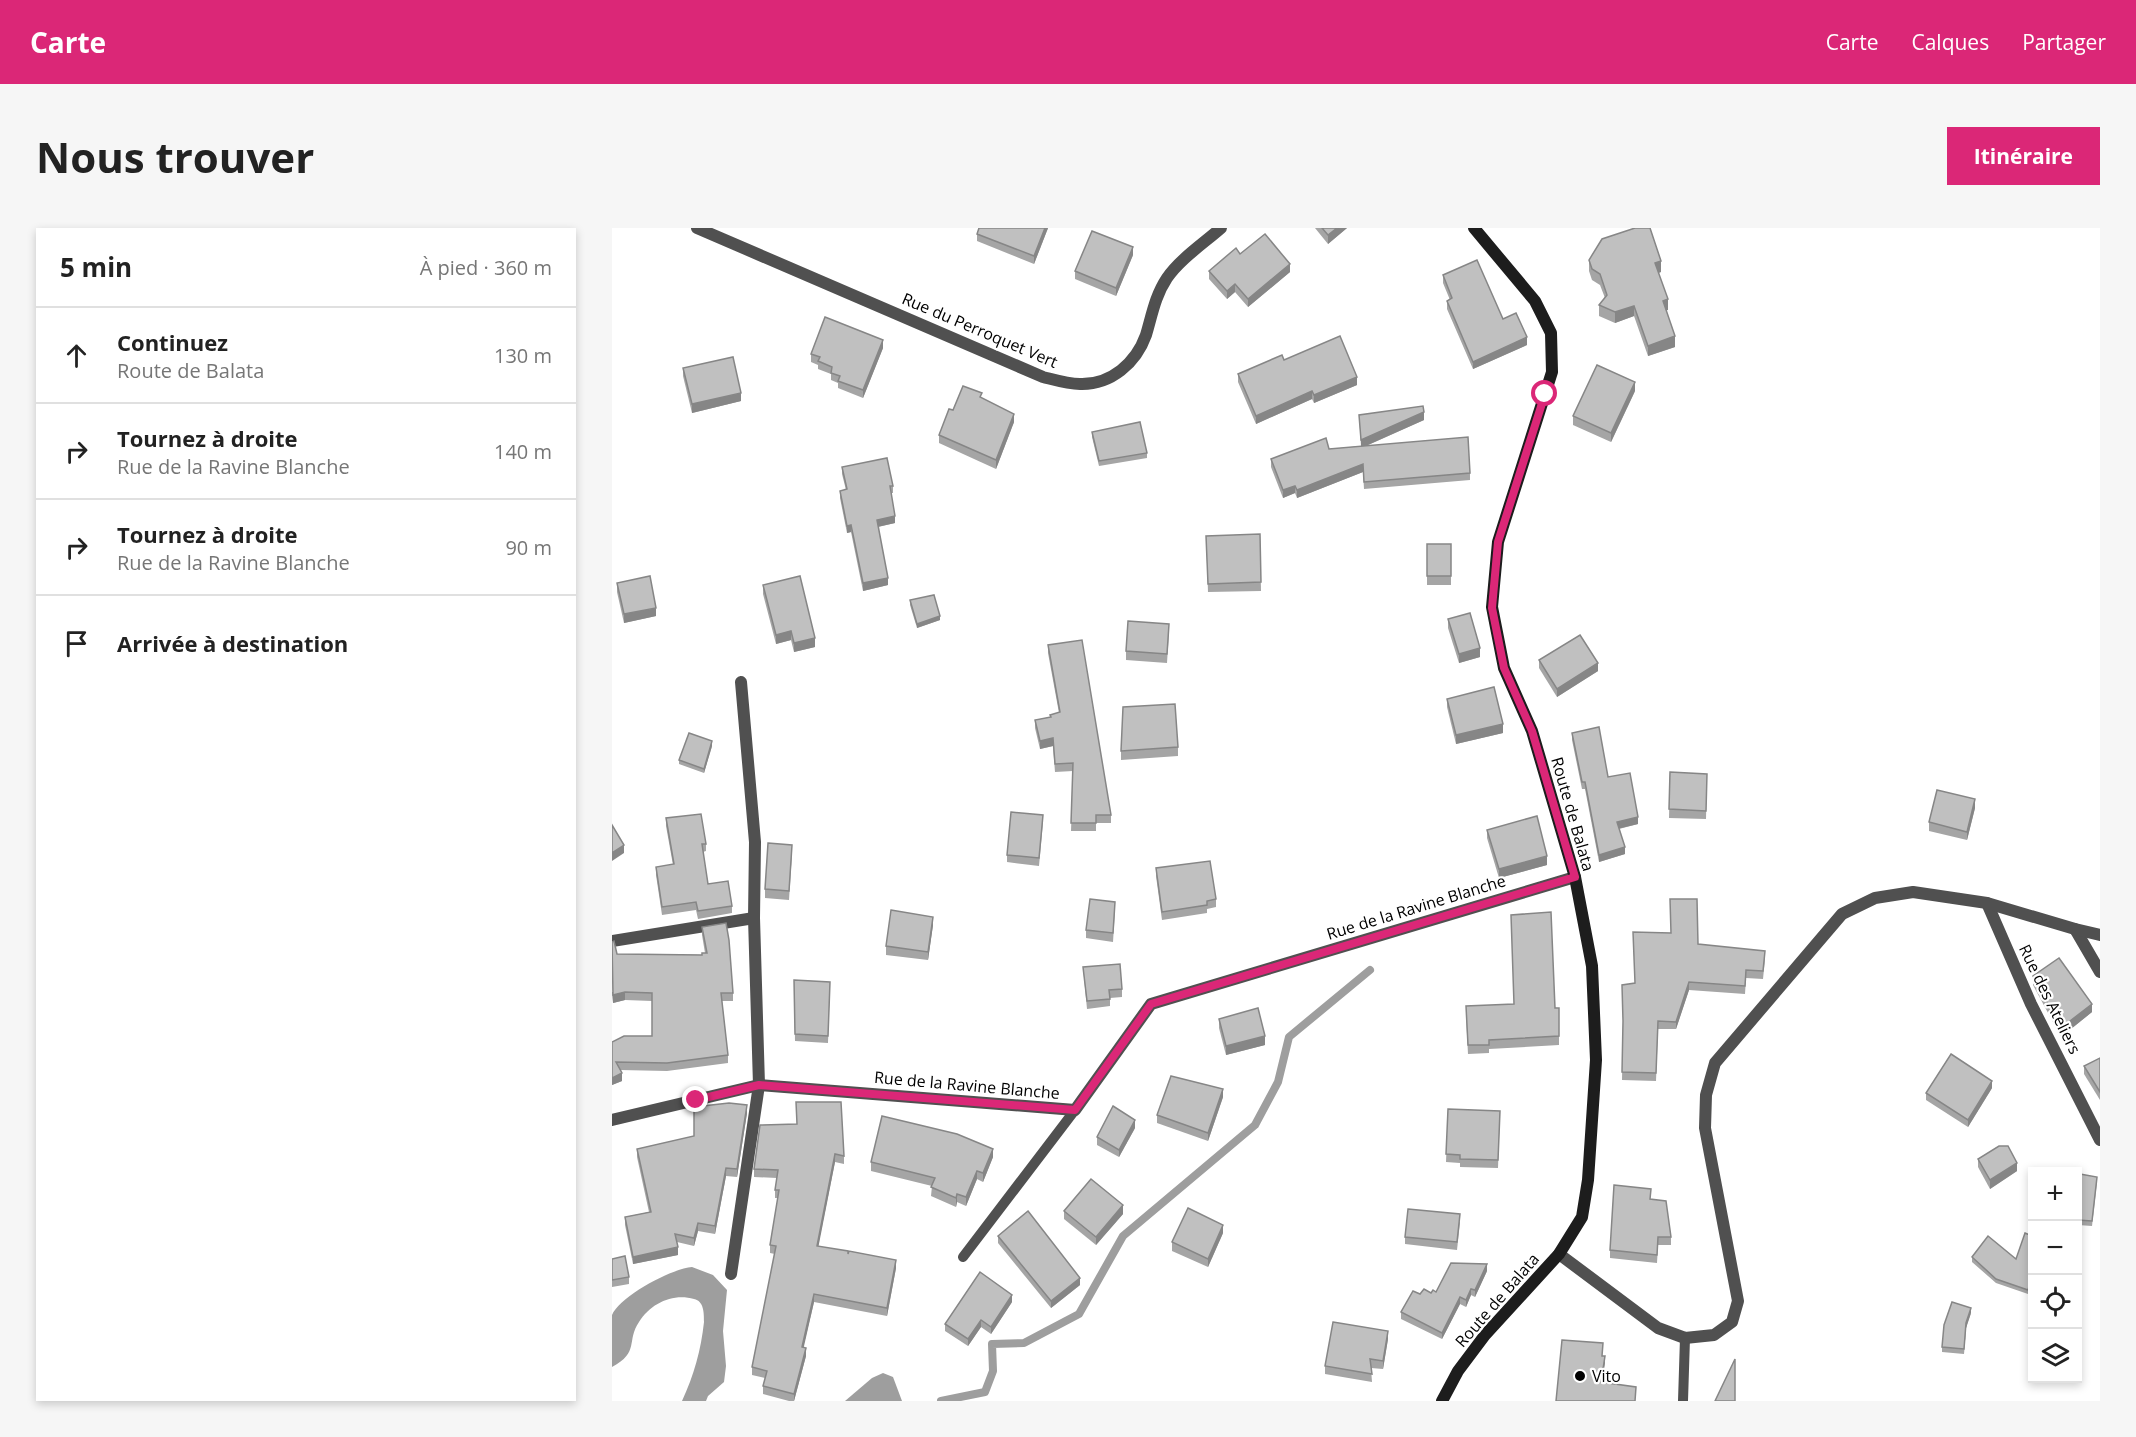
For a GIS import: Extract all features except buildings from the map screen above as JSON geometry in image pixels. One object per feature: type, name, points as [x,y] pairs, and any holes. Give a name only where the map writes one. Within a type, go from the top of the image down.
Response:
[{"type":"main road","name":"Route de Balata","points":[[1442,1401],[1458,1371],[1485,1335],[1559,1254],[1582,1217],[1588,1180],[1596,1060],[1592,966],[1575,877],[1532,731],[1504,668],[1492,608],[1498,542],[1552,372],[1551,333],[1535,301],[1474,228]]},
{"type":"street","name":"Rue du Perroquet Vert","points":[[697,228],[1044,377],[1077,384],[1091,384],[1107,380],[1134,357],[1144,339],[1156,299],[1168,277],[1221,228]]},
{"type":"street","points":[[731,1274],[759,1085],[754,918],[755,842],[741,682]]},
{"type":"street","name":"Rue de la Ravine Blanche","points":[[612,1120],[759,1085],[1075,1110],[1151,1004],[1575,877]]},
{"type":"street","points":[[1559,1254],[1658,1328],[1685,1338],[1714,1335],[1732,1323],[1738,1301],[1705,1128],[1706,1095],[1715,1063],[1842,914],[1875,898],[1913,892],[1987,903],[2100,935]]},
{"type":"street","name":"Rue des Ateliers","points":[[1987,903],[2031,1004],[2100,1140]]},
{"type":"street","points":[[612,941],[754,918]]},
{"type":"street","points":[[2074,929],[2100,972]]},
{"type":"lane","points":[[963,1257],[1075,1110]]},
{"type":"lane","points":[[1683,1401],[1685,1338]]},
{"type":"shaded area","points":[[692,1267],[713,1275],[727,1290],[723,1331],[726,1366],[724,1382],[708,1396],[706,1401],[682,1401],[690,1382],[703,1332],[702,1305],[697,1300],[678,1297],[656,1305],[639,1322],[626,1356],[612,1367],[612,1315],[617,1308],[648,1284],[673,1272]]},
{"type":"shaded area","points":[[883,1373],[893,1377],[902,1401],[845,1401],[872,1378]]},
{"type":"waterway","points":[[941,1401],[985,1392],[993,1371],[992,1344],[1024,1343],[1079,1314],[1123,1236],[1255,1125],[1278,1082],[1289,1037],[1370,970]]},
{"type":"place","name":"Vito","points":[[1580,1376]]},
{"type":"route","points":[[696,1100],[759,1085],[1075,1110],[1151,1004],[1575,877],[1532,731],[1504,668],[1492,608],[1498,542],[1545,394]]}]
